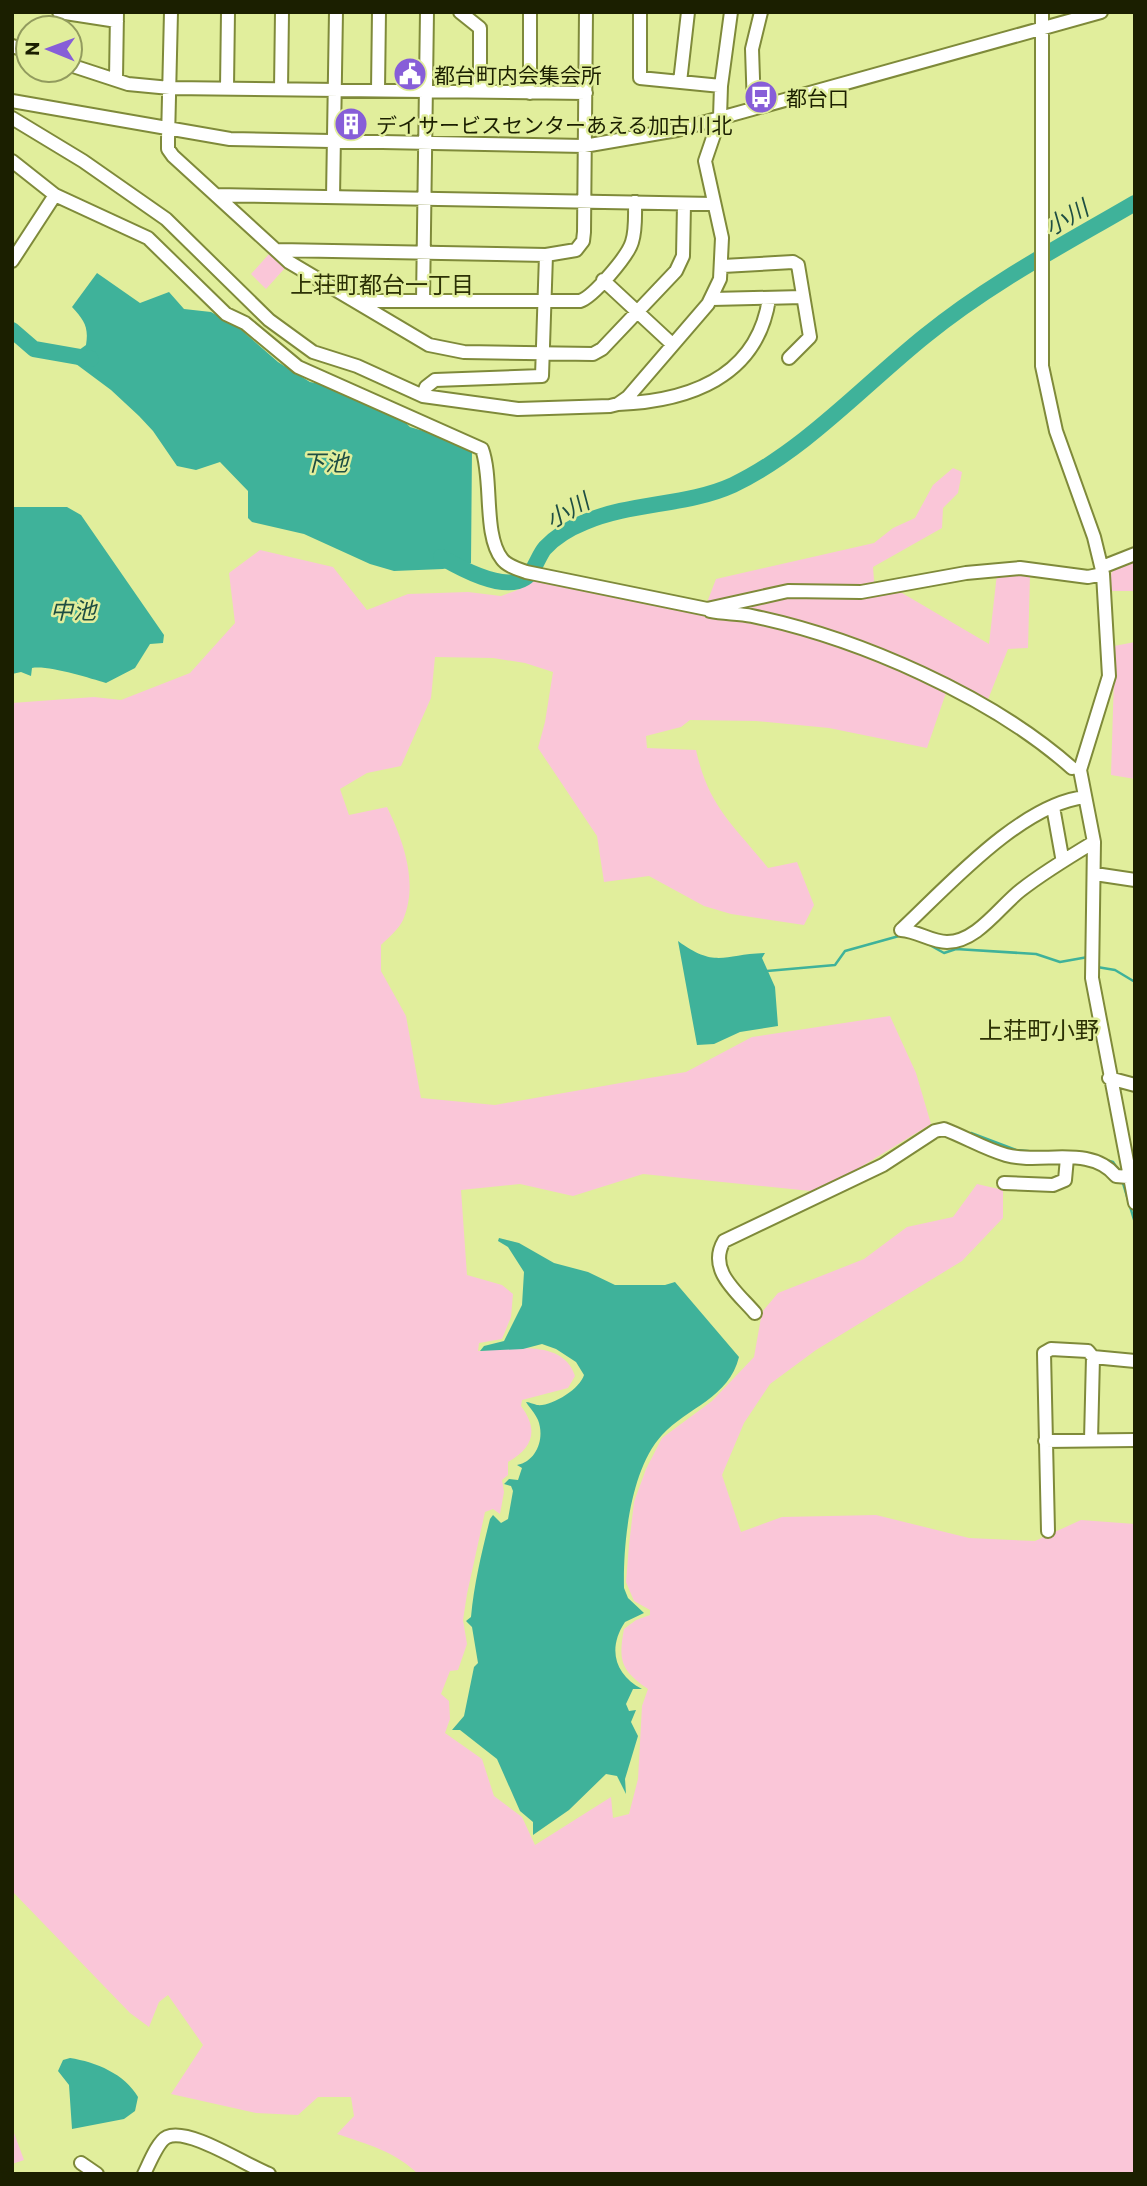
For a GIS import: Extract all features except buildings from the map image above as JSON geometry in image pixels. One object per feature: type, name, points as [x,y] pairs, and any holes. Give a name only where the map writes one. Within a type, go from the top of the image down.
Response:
[{"type":"street","points":[[59,12],[117,17],[116,79]]},
{"type":"street","points":[[172,12],[168,149],[173,156],[306,274],[429,345],[464,352],[593,354],[610,342],[676,271],[684,237],[684,204]]},
{"type":"street","points":[[227,87],[228,12]]},
{"type":"street","points":[[281,89],[282,12]]},
{"type":"street","points":[[333,197],[336,12]]},
{"type":"street","points":[[378,90],[379,12]]},
{"type":"street","points":[[423,301],[427,12]]},
{"type":"street","points":[[460,12],[480,28],[480,92]]},
{"type":"street","points":[[530,12],[530,93]]},
{"type":"street","points":[[278,250],[546,255],[570,253],[581,246],[586,12]]},
{"type":"street","points":[[640,12],[640,78],[721,86]]},
{"type":"street","points":[[680,82],[688,12]]},
{"type":"street","points":[[618,404],[712,299],[723,266],[722,238],[705,161],[720,117],[721,86],[731,12]]},
{"type":"street","points":[[754,108],[750,70],[755,30],[761,12]]},
{"type":"street","points":[[1042,12],[1042,366],[1056,431],[1077,485],[1102,570],[1109,676],[1080,770],[1095,874],[1092,978],[1135,1203]]},
{"type":"street","points":[[12,101],[169,131],[230,139],[584,146],[677,130],[1101,12]]},
{"type":"street","points":[[84,69],[128,85],[170,88],[586,93]]},
{"type":"street","points":[[12,118],[83,161],[166,219],[261,312],[313,352],[357,366],[423,396],[518,410],[675,399],[721,377],[741,358],[754,341],[767,314],[769,299]]},
{"type":"street","points":[[12,161],[55,195],[148,238],[226,314],[245,323],[298,366],[482,449],[488,464],[494,538],[500,558],[507,564],[536,574],[752,616],[855,646],[967,696],[1028,733],[1072,768]]},
{"type":"street","points":[[12,261],[55,195]]},
{"type":"street","points":[[216,195],[713,204]]},
{"type":"street","points":[[354,300],[572,303],[586,299],[632,244],[635,202]]},
{"type":"street","points":[[423,396],[426,387],[435,380],[535,379],[542,376],[546,255]]},
{"type":"street","points":[[723,266],[793,262],[798,265],[810,337],[789,358]]},
{"type":"street","points":[[604,280],[672,344]]},
{"type":"street","points":[[712,299],[803,297]]},
{"type":"street","points":[[707,609],[788,591],[861,592],[966,573],[1020,568],[1088,577],[1135,554]]},
{"type":"street","points":[[1085,797],[1067,799],[987,850],[901,930],[918,931],[936,940],[960,939],[993,917],[1020,891],[1090,844]]},
{"type":"street","points":[[1053,807],[1062,857]]},
{"type":"street","points":[[960,939],[969,926],[1062,857],[1076,848],[1090,844]]},
{"type":"street","points":[[1095,874],[1135,880]]},
{"type":"street","points":[[1109,1078],[1135,1086]]},
{"type":"street","points":[[755,1313],[719,1270],[718,1251],[724,1241],[883,1165],[935,1130],[944,1129],[1004,1154],[1021,1158],[1093,1160],[1107,1165],[1116,1176],[1128,1177]]},
{"type":"street","points":[[1004,1183],[1053,1185],[1065,1180],[1067,1158]]},
{"type":"street","points":[[1048,1531],[1044,1353],[1051,1349],[1088,1351],[1093,1357],[1091,1440]]},
{"type":"street","points":[[1093,1357],[1135,1361]]},
{"type":"street","points":[[1045,1441],[1135,1440]]},
{"type":"street","points":[[144,2174],[164,2139],[172,2136],[206,2142],[248,2170],[270,2174]]},
{"type":"street","points":[[80,2163],[97,2174]]},
{"type":"shaded area","points":[[270,253],[285,268],[266,289],[251,274]]},
{"type":"shaded area","points":[[953,468],[962,472],[958,493],[943,508],[942,528],[873,567],[875,594],[902,593],[989,644],[997,574],[1030,575],[1028,648],[1008,649],[985,707],[948,687],[927,748],[829,728],[756,721],[690,720],[681,727],[646,736],[647,748],[696,750],[701,770],[715,801],[768,868],[797,862],[814,905],[804,925],[731,914],[704,906],[649,876],[604,882],[597,836],[538,748],[553,672],[525,663],[493,658],[435,657],[431,698],[401,766],[367,773],[340,789],[349,815],[387,807],[407,862],[410,891],[408,906],[401,923],[381,945],[381,971],[406,1016],[421,1098],[495,1105],[686,1072],[752,1037],[890,1016],[916,1073],[931,1124],[820,1192],[643,1174],[573,1196],[520,1184],[461,1190],[467,1275],[502,1285],[513,1294],[511,1317],[502,1339],[479,1343],[478,1351],[533,1348],[547,1351],[569,1364],[575,1376],[568,1388],[522,1400],[521,1406],[530,1423],[531,1438],[523,1451],[508,1462],[508,1475],[502,1480],[504,1492],[500,1514],[493,1509],[485,1512],[463,1620],[467,1644],[458,1670],[450,1671],[441,1694],[449,1701],[450,1719],[445,1733],[482,1759],[494,1796],[522,1817],[535,1845],[611,1797],[613,1818],[629,1814],[638,1779],[642,1706],[648,1689],[627,1670],[621,1649],[624,1629],[636,1620],[650,1615],[650,1610],[634,1601],[626,1582],[629,1545],[634,1502],[646,1469],[662,1438],[712,1401],[754,1357],[762,1312],[778,1293],[864,1259],[907,1227],[953,1217],[977,1184],[1003,1190],[1003,1218],[962,1261],[816,1350],[770,1384],[744,1423],[722,1475],[741,1532],[782,1517],[876,1515],[969,1538],[1035,1541],[1081,1520],[1135,1524],[1135,2174],[418,2174],[391,2154],[337,2134],[354,2116],[351,2097],[318,2097],[298,2115],[256,2113],[171,2094],[203,2045],[168,1995],[159,2002],[149,2027],[130,2013],[12,1891],[12,703],[94,697],[121,700],[190,673],[235,623],[229,573],[260,550],[333,567],[367,610],[408,594],[468,592],[501,596],[520,589],[533,578],[555,585],[703,613],[716,579],[874,543],[893,528],[915,518],[933,485]]},
{"type":"shaded area","points":[[1135,557],[1135,591],[1108,591],[1113,566]]},
{"type":"shaded area","points":[[1135,642],[1135,779],[1111,775],[1114,677],[1109,647]]},
{"type":"shaded area","points":[[14,2133],[24,2160],[12,2164],[12,2134]]},
{"type":"water","name":"下池","points":[[97,273],[140,303],[169,292],[184,309],[211,312],[238,327],[278,362],[310,382],[343,388],[400,417],[410,427],[464,443],[472,449],[471,563],[443,569],[394,571],[370,564],[304,534],[252,522],[248,518],[248,491],[220,462],[196,470],[177,466],[139,416],[111,390],[68,358],[86,345],[85,324],[72,307]]},
{"type":"water","name":"中池","points":[[14,507],[67,507],[81,515],[164,635],[163,643],[150,644],[135,668],[106,683],[48,668],[32,668],[31,676],[21,672],[12,674]]},
{"type":"water","points":[[678,941],[691,950],[711,957],[765,953],[762,958],[775,987],[778,1026],[740,1032],[714,1044],[697,1045]]},
{"type":"water","points":[[499,1238],[519,1243],[554,1263],[588,1272],[615,1285],[665,1285],[675,1282],[739,1357],[726,1383],[662,1435],[642,1467],[636,1487],[627,1529],[624,1588],[628,1598],[644,1613],[625,1622],[619,1632],[615,1651],[620,1669],[642,1689],[633,1689],[626,1704],[629,1711],[636,1710],[631,1722],[638,1736],[625,1779],[626,1794],[617,1776],[606,1774],[569,1810],[533,1835],[533,1822],[520,1811],[497,1759],[460,1730],[452,1730],[464,1716],[474,1667],[478,1663],[472,1627],[466,1621],[471,1617],[476,1580],[490,1519],[493,1515],[501,1523],[508,1519],[513,1491],[511,1486],[504,1484],[509,1479],[518,1480],[522,1468],[517,1465],[530,1459],[540,1441],[538,1420],[526,1402],[543,1405],[557,1400],[577,1386],[584,1375],[576,1362],[556,1349],[542,1344],[523,1349],[480,1351],[484,1346],[504,1341],[522,1305],[524,1272],[508,1247],[498,1241]]},
{"type":"water","points":[[70,2058],[100,2066],[126,2082],[138,2097],[135,2111],[124,2119],[72,2129],[69,2085],[58,2071],[63,2060]]},
{"type":"waterway","name":"小川","points":[[441,557],[482,577],[516,582],[528,576],[549,544],[579,524],[621,511],[697,497],[733,485],[759,471],[809,436],[925,336],[975,299],[1027,265],[1135,203]]},
{"type":"waterway","name":"小川","points":[[12,330],[34,349],[91,359]]},
{"type":"waterway","points":[[767,971],[835,965],[845,951],[899,936]]},
{"type":"waterway","points":[[926,943],[944,953],[956,949],[1036,954],[1060,962],[1088,957]]},
{"type":"waterway","points":[[1097,967],[1115,970],[1135,982]]},
{"type":"waterway","points":[[971,1133],[1016,1150],[1038,1152]]},
{"type":"waterway","points":[[1079,1152],[1113,1162],[1121,1174]]},
{"type":"waterway","points":[[1122,1180],[1135,1223]]},
{"type":"place","name":"都台町内会集会所","points":[[410,74]]},
{"type":"place","name":"都台口","points":[[761,97]]},
{"type":"place","name":"デイサービスセンターあえる加古川北","points":[[351,124]]},
{"type":"district","name":"上荘町都台一丁目","points":[[382,284]]},
{"type":"district","name":"上荘町小野","points":[[1039,1029]]}]
